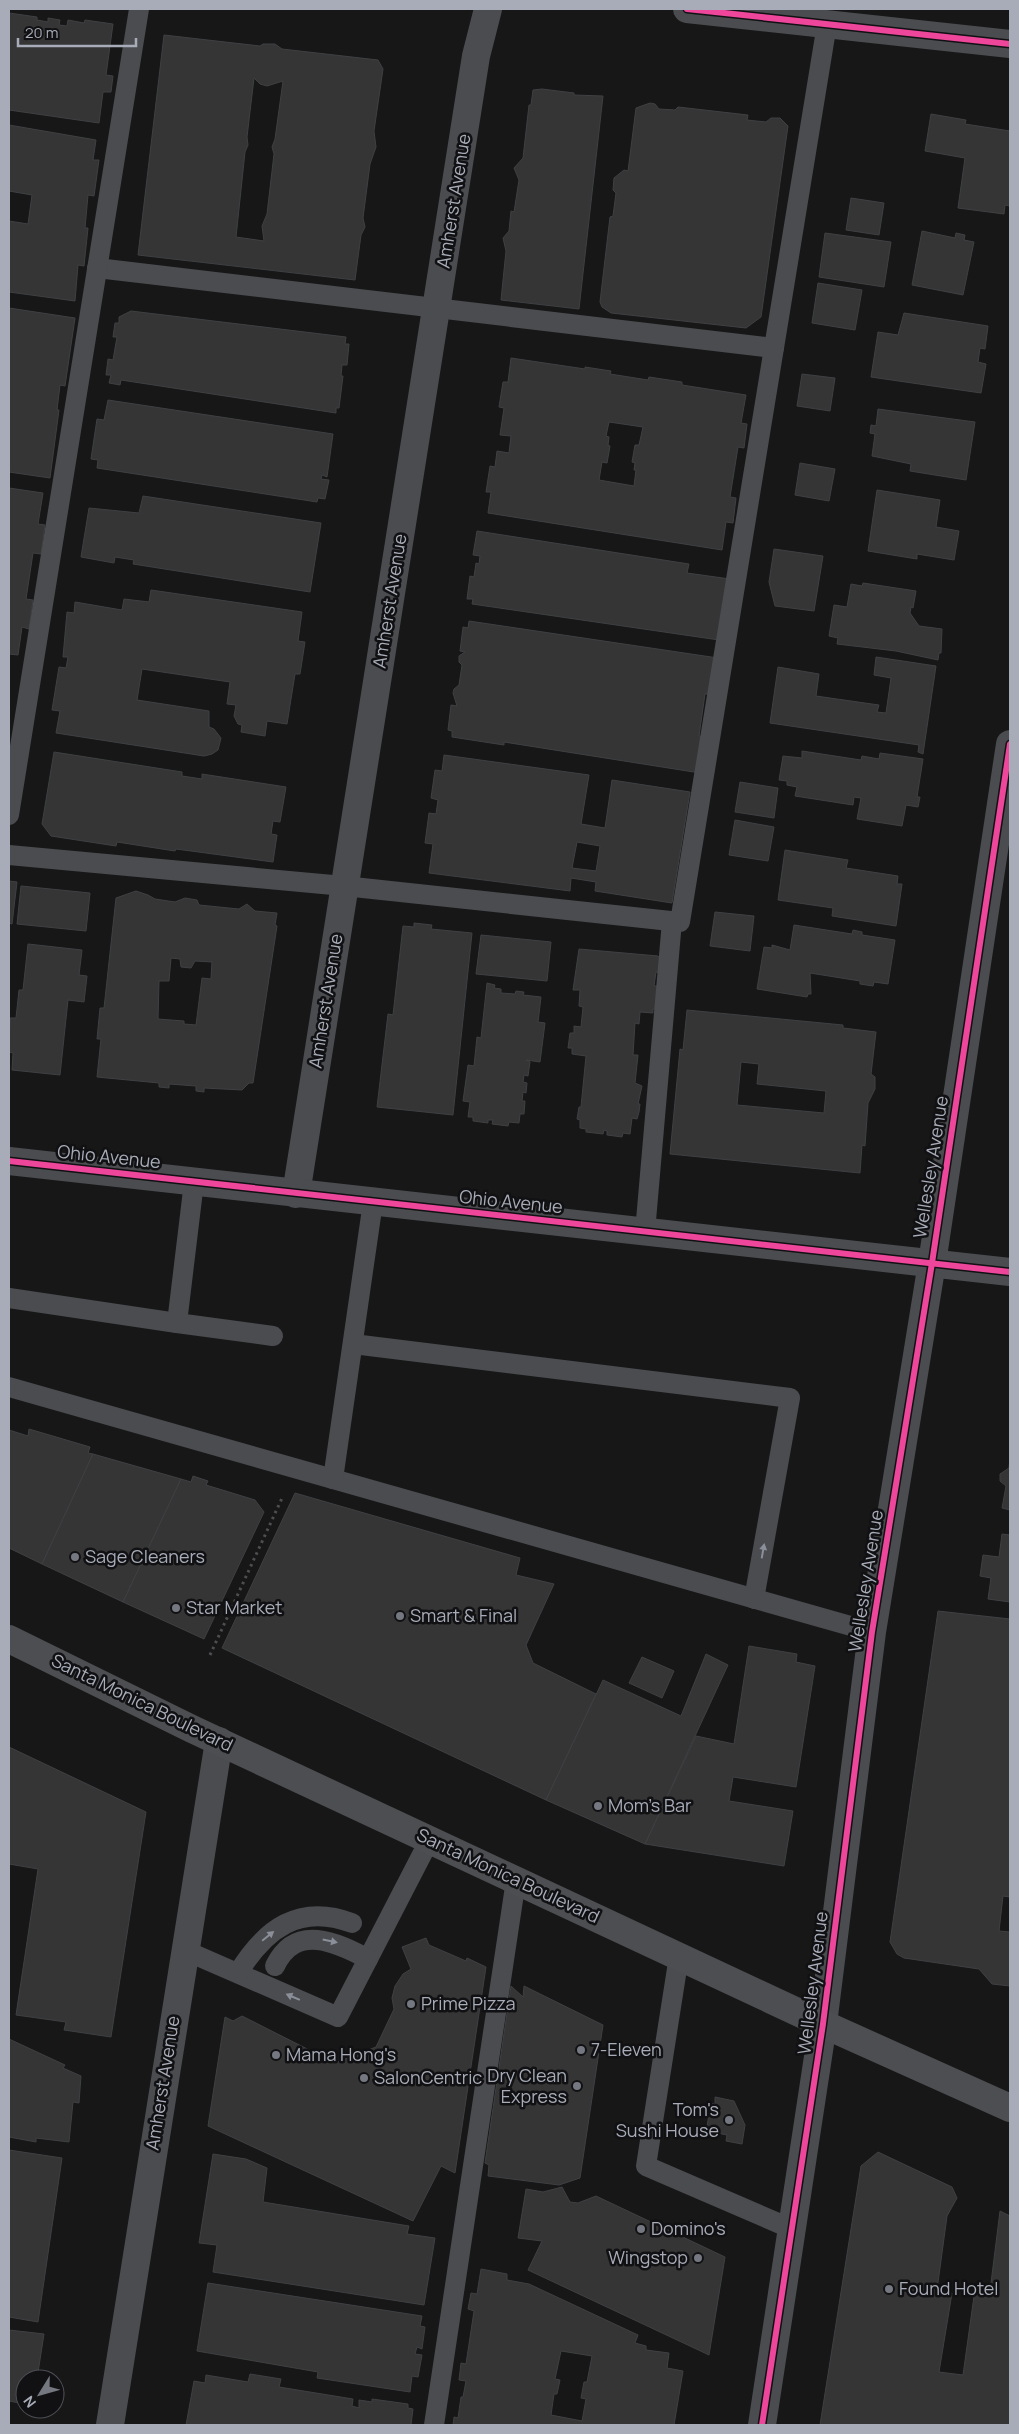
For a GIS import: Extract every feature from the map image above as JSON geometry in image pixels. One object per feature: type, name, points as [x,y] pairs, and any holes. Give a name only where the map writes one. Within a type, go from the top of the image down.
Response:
[{"type":"main road","name":"Santa Monica Boulevard","points":[[9,1639],[219,1741],[823,2024],[1010,2108]]},
{"type":"street","name":"Amherst Avenue","points":[[296,1194],[476,56],[488,9]]},
{"type":"street","points":[[687,9],[1010,44]]},
{"type":"street","name":"Wellesley Avenue","points":[[762,2425],[823,2024],[872,1632],[932,1263],[1010,744]]},
{"type":"street","name":"Ohio Avenue","points":[[9,1161],[1010,1272]]},
{"type":"street","name":"Amherst Avenue","points":[[110,2425],[184,1950],[219,1741]]},
{"type":"lane","points":[[9,815],[139,9]]},
{"type":"lane","points":[[9,855],[344,886],[680,922],[827,24]]},
{"type":"lane","points":[[97,268],[774,348]]},
{"type":"lane","points":[[645,1232],[672,921]]},
{"type":"lane","points":[[178,1323],[194,1182]]},
{"type":"lane","points":[[333,1479],[373,1202]]},
{"type":"lane","points":[[9,1298],[273,1336]]},
{"type":"lane","points":[[353,1344],[790,1398],[754,1599]]},
{"type":"lane","points":[[9,1387],[872,1632]]},
{"type":"lane","points":[[184,1950],[338,2017],[430,1839]]},
{"type":"lane","points":[[434,2425],[516,1880]]},
{"type":"lane","points":[[238,1973],[252,1951],[265,1937],[295,1919],[316,1915],[335,1916],[352,1923]]},
{"type":"lane","points":[[275,1966],[280,1956],[290,1948],[302,1942],[319,1939],[339,1943],[368,1959]]},
{"type":"lane","points":[[679,1956],[646,2166],[792,2229]]},
{"type":"path","points":[[210,1655],[296,1468]]},
{"type":"building","points":[[9,13],[37,17],[37,20],[48,22],[48,18],[60,20],[59,25],[67,26],[68,20],[84,23],[85,20],[113,24],[106,75],[113,76],[111,92],[103,92],[99,123],[9,110]]},
{"type":"building","points":[[164,35],[260,46],[263,44],[275,44],[282,49],[378,60],[383,69],[374,131],[376,147],[370,164],[363,218],[365,227],[361,235],[355,280],[138,255]],"holes":[[[254,78],[260,84],[267,86],[283,81],[275,139],[272,147],[274,154],[267,214],[262,226],[264,241],[236,237],[245,152],[248,145],[247,137]]]},
{"type":"building","points":[[542,89],[574,93],[574,95],[603,96],[579,309],[501,300],[506,251],[503,238],[509,231],[511,211],[514,212],[519,180],[514,168],[523,158],[529,105],[531,105],[533,90]]},
{"type":"building","points":[[650,103],[655,104],[659,109],[675,110],[678,107],[748,115],[747,120],[766,122],[771,118],[780,118],[788,126],[761,317],[746,328],[611,313],[602,307],[600,302],[610,217],[613,216],[616,193],[613,190],[614,178],[624,170],[628,171],[636,108]]},
{"type":"building","points":[[931,114],[966,120],[965,124],[1010,131],[1010,206],[1005,205],[1004,214],[958,208],[965,158],[925,151]]},
{"type":"building","points":[[9,125],[96,140],[93,160],[99,160],[94,196],[88,195],[85,228],[88,228],[84,266],[78,265],[75,301],[9,292],[9,221],[28,224],[32,195],[9,191]]},
{"type":"building","points":[[851,198],[884,203],[879,235],[846,230]]},
{"type":"building","points":[[922,231],[955,238],[956,233],[965,235],[964,240],[974,242],[963,295],[912,285]]},
{"type":"building","points":[[825,233],[891,242],[884,287],[819,277]]},
{"type":"building","points":[[818,283],[862,290],[855,330],[812,323]]},
{"type":"building","points":[[9,308],[75,318],[65,386],[60,385],[57,410],[59,410],[50,478],[9,472]]},
{"type":"building","points":[[131,311],[346,337],[345,344],[349,344],[347,365],[342,365],[341,376],[343,376],[339,408],[336,408],[336,413],[121,380],[120,385],[109,383],[111,375],[106,375],[108,359],[113,360],[117,337],[113,337],[115,323],[119,323],[119,317]]},
{"type":"building","points":[[904,313],[988,326],[985,349],[980,348],[978,362],[986,364],[981,393],[871,377],[878,332],[898,335]]},
{"type":"building","points":[[511,358],[611,371],[610,374],[648,380],[649,377],[682,382],[682,385],[746,395],[741,423],[747,424],[744,448],[738,447],[730,497],[736,498],[733,523],[726,522],[722,550],[488,513],[491,492],[486,492],[490,466],[495,467],[497,451],[509,453],[511,436],[500,435],[504,408],[499,407],[503,382],[508,382]],"holes":[[[609,422],[643,427],[639,445],[635,445],[632,462],[635,463],[634,470],[636,470],[634,486],[599,480],[602,462],[607,463],[610,446],[608,445],[609,437],[606,436]]]},
{"type":"building","points":[[802,374],[835,378],[830,411],[797,406]]},
{"type":"building","points":[[108,400],[333,434],[327,477],[322,475],[321,479],[329,480],[325,499],[318,498],[317,502],[97,468],[98,460],[91,459],[97,419],[104,420]]},
{"type":"building","points":[[878,409],[975,422],[966,480],[910,471],[911,464],[872,456],[875,434],[870,433],[871,425],[876,426]]},
{"type":"building","points":[[800,463],[835,469],[829,501],[795,495]]},
{"type":"building","points":[[9,488],[43,493],[38,524],[45,525],[41,554],[33,553],[26,599],[33,600],[29,629],[22,627],[18,655],[9,654]]},
{"type":"building","points":[[877,490],[940,500],[936,527],[959,531],[954,560],[917,554],[917,559],[868,551]]},
{"type":"building","points":[[143,496],[321,523],[310,592],[133,564],[134,560],[115,557],[114,563],[81,557],[89,508],[139,513]]},
{"type":"building","points":[[477,531],[689,564],[687,573],[730,579],[719,640],[472,604],[473,599],[467,599],[470,576],[474,577],[476,563],[479,564],[480,556],[473,555]]},
{"type":"building","points":[[774,549],[823,556],[814,611],[775,606],[769,582]]},
{"type":"building","points":[[863,583],[916,591],[913,608],[911,607],[910,613],[919,626],[942,629],[941,653],[939,653],[938,660],[896,651],[837,644],[838,638],[829,636],[834,605],[847,607],[851,584],[862,586]]},
{"type":"building","points":[[151,590],[302,612],[298,641],[305,642],[300,674],[295,674],[287,724],[267,721],[265,736],[241,732],[242,725],[238,724],[234,716],[236,705],[227,704],[230,682],[142,669],[137,700],[209,711],[209,727],[214,729],[221,738],[218,750],[204,756],[56,733],[60,711],[52,710],[59,667],[66,668],[68,657],[63,657],[67,612],[74,613],[75,602],[122,610],[124,599],[149,602]]},
{"type":"building","points":[[469,621],[718,658],[713,694],[705,694],[699,736],[705,737],[700,773],[504,742],[504,745],[452,737],[452,731],[448,730],[451,705],[457,706],[453,693],[454,689],[459,685],[462,665],[459,662],[459,656],[465,652],[460,651],[463,627],[468,628]]},
{"type":"building","points":[[876,657],[936,666],[923,754],[918,752],[919,745],[770,723],[778,667],[819,674],[816,696],[879,705],[877,712],[886,713],[891,678],[874,675]]},
{"type":"building","points":[[802,751],[861,760],[862,756],[879,759],[880,753],[923,759],[917,797],[920,797],[918,807],[906,805],[902,826],[857,819],[861,798],[854,797],[853,805],[795,796],[797,787],[787,785],[787,781],[779,780],[783,756],[802,758]]},
{"type":"building","points":[[54,752],[182,772],[182,776],[202,779],[202,774],[286,787],[280,822],[273,821],[271,834],[277,835],[273,862],[176,849],[175,851],[117,842],[116,846],[51,836],[42,824]]},
{"type":"building","points":[[444,755],[589,775],[581,824],[605,828],[612,780],[690,792],[672,903],[595,891],[596,882],[571,878],[570,891],[429,873],[433,844],[425,843],[429,813],[436,814],[438,800],[431,798],[435,770],[442,771]],"holes":[[[577,842],[600,846],[596,871],[572,868]]]},
{"type":"building","points":[[740,782],[778,788],[774,818],[735,812]]},
{"type":"building","points":[[735,820],[774,827],[768,861],[729,855]]},
{"type":"building","points":[[785,850],[848,860],[846,868],[898,876],[897,884],[902,884],[896,926],[832,916],[833,908],[778,900]]},
{"type":"building","points":[[9,881],[17,882],[12,924],[9,923]]},
{"type":"building","points":[[21,886],[90,893],[86,931],[17,924]]},
{"type":"building","points":[[136,891],[155,899],[175,902],[185,898],[197,900],[199,905],[239,909],[247,904],[255,911],[277,913],[275,925],[277,926],[253,1083],[249,1083],[242,1090],[204,1088],[204,1092],[196,1091],[196,1086],[169,1084],[169,1088],[159,1087],[159,1083],[97,1077],[101,1039],[97,1039],[100,1008],[104,1008],[116,898]],"holes":[[[171,958],[180,959],[181,967],[191,968],[195,961],[212,962],[211,979],[202,978],[196,1025],[184,1024],[184,1021],[158,1019],[159,981],[169,981]]]},
{"type":"building","points":[[715,912],[754,916],[750,951],[710,946]]},
{"type":"building","points":[[414,923],[432,925],[431,929],[472,933],[453,1115],[377,1107],[388,1014],[393,1015],[403,926],[414,927]]},
{"type":"building","points":[[794,925],[852,934],[853,930],[862,932],[862,935],[895,940],[888,984],[874,982],[873,986],[860,984],[860,981],[810,973],[811,994],[808,994],[807,997],[757,989],[764,947],[772,948],[772,945],[790,950]]},
{"type":"building","points":[[481,935],[551,942],[547,981],[476,974]]},
{"type":"building","points":[[28,944],[82,950],[79,975],[87,976],[84,1002],[68,1000],[60,1075],[12,1070],[13,1053],[9,1052],[10,1018],[16,1018],[19,990],[23,990]]},
{"type":"building","points":[[579,949],[658,956],[660,958],[659,973],[656,972],[654,986],[658,986],[655,1009],[653,1009],[653,1013],[640,1012],[639,1024],[635,1023],[633,1055],[638,1055],[635,1083],[642,1086],[638,1104],[640,1104],[639,1112],[637,1119],[632,1118],[630,1134],[623,1133],[622,1137],[607,1135],[607,1131],[604,1130],[603,1134],[586,1132],[586,1129],[580,1128],[580,1120],[577,1119],[579,1107],[581,1107],[586,1056],[572,1054],[572,1048],[568,1048],[570,1033],[574,1033],[574,1026],[581,1027],[583,1007],[579,1006],[580,990],[573,990]]},
{"type":"building","points":[[487,983],[495,985],[494,988],[501,989],[501,993],[515,994],[516,991],[524,992],[523,995],[541,997],[538,1022],[545,1023],[540,1062],[526,1060],[530,1062],[528,1076],[524,1075],[523,1082],[527,1083],[526,1093],[523,1092],[522,1101],[525,1101],[524,1114],[520,1114],[519,1123],[509,1122],[508,1126],[492,1124],[493,1120],[488,1120],[488,1123],[473,1121],[473,1117],[468,1117],[470,1102],[463,1101],[468,1065],[474,1066],[477,1037],[481,1038]]},
{"type":"building","points":[[687,1010],[843,1025],[843,1028],[876,1032],[871,1074],[875,1077],[875,1089],[868,1103],[865,1146],[862,1145],[860,1173],[670,1154],[680,1049],[683,1050]],"holes":[[[741,1062],[759,1064],[757,1084],[826,1091],[824,1113],[737,1105]]]},
{"type":"building","points":[[29,1429],[90,1447],[88,1453],[93,1454],[42,1564],[9,1548],[9,1430],[28,1436]]},
{"type":"building","points":[[93,1454],[181,1479],[123,1602],[42,1564]]},
{"type":"building","points":[[1010,1458],[1010,1510],[1002,1508],[1006,1486],[1000,1481],[1000,1474],[1009,1468]]},
{"type":"building","points":[[193,1476],[208,1481],[206,1485],[255,1500],[264,1512],[204,1639],[123,1602],[181,1479],[191,1482]]},
{"type":"building","points":[[295,1493],[520,1558],[516,1575],[554,1584],[526,1645],[533,1663],[596,1694],[546,1800],[222,1648]]},
{"type":"building","points":[[1002,1534],[1010,1535],[1010,1602],[988,1599],[991,1578],[980,1576],[983,1555],[999,1557]]},
{"type":"building","points":[[938,1611],[1010,1619],[1010,1897],[1003,1896],[999,1931],[1010,1932],[1010,1986],[992,1984],[979,1969],[904,1958],[897,1954],[890,1942]]},
{"type":"building","points":[[749,1646],[797,1654],[796,1662],[815,1666],[796,1787],[733,1777],[729,1801],[793,1811],[784,1866],[645,1844],[696,1736],[734,1744]]},
{"type":"building","points":[[706,1654],[728,1665],[645,1844],[546,1800],[603,1680],[681,1716]]},
{"type":"building","points":[[642,1657],[674,1671],[662,1698],[629,1683]]},
{"type":"building","points":[[9,1747],[146,1812],[111,2037],[64,2030],[66,2022],[16,2015],[38,1869],[9,1864]]},
{"type":"building","points":[[426,1938],[429,1945],[466,1961],[467,1958],[486,1967],[455,2173],[441,2166],[413,2221],[208,2126],[225,2017],[233,2021],[242,2016],[335,2063],[376,2047],[394,2009],[392,1998],[395,1986],[403,1974],[411,1969],[402,1947]]},
{"type":"building","points":[[511,1986],[523,1997],[524,1986],[603,2025],[580,2178],[559,2185],[488,2176],[489,2165],[485,2163]]},
{"type":"building","points":[[9,2039],[65,2065],[63,2068],[81,2076],[79,2103],[73,2102],[69,2142],[36,2138],[36,2142],[9,2137]]},
{"type":"building","points":[[715,2097],[734,2101],[745,2125],[742,2144],[726,2141],[727,2135],[717,2133],[717,2128],[707,2126],[711,2103],[715,2104]]},
{"type":"building","points":[[9,2150],[62,2158],[38,2322],[9,2317]]},
{"type":"building","name":"Found Hotel","points":[[878,2152],[952,2187],[957,2198],[947,2216],[937,2290],[952,2293],[939,2372],[963,2375],[975,2289],[990,2291],[1000,2211],[1010,2216],[1010,2425],[820,2425],[861,2166]]},
{"type":"building","points":[[213,2154],[246,2159],[267,2168],[263,2202],[409,2226],[407,2234],[435,2238],[424,2305],[213,2272],[217,2245],[199,2243]]},
{"type":"building","points":[[562,2187],[570,2202],[578,2203],[596,2196],[725,2257],[709,2355],[528,2270],[542,2241],[518,2238],[526,2189],[543,2192]]},
{"type":"building","points":[[481,2269],[507,2274],[507,2280],[529,2284],[638,2335],[635,2343],[646,2346],[646,2350],[669,2353],[667,2368],[683,2371],[674,2425],[453,2425],[454,2417],[458,2418],[461,2397],[463,2397],[466,2381],[459,2380],[461,2363],[466,2364],[474,2311],[468,2309],[471,2293],[477,2294]],"holes":[[[561,2351],[592,2356],[587,2382],[584,2382],[581,2398],[586,2399],[582,2421],[551,2415],[554,2394],[557,2394],[560,2380],[555,2379]]]},
{"type":"building","points":[[208,2283],[422,2316],[420,2326],[425,2327],[422,2349],[417,2347],[415,2354],[422,2355],[418,2377],[412,2376],[410,2392],[317,2378],[318,2372],[197,2351]]},
{"type":"building","points":[[9,2330],[44,2334],[39,2369],[15,2369],[15,2402],[9,2401]]},
{"type":"building","points":[[250,2374],[281,2379],[279,2387],[353,2399],[352,2406],[359,2408],[359,2400],[372,2402],[372,2399],[408,2404],[408,2408],[413,2409],[411,2425],[186,2425],[194,2381],[205,2383],[206,2375],[248,2382]]},
{"type":"cycle path","points":[[687,9],[1010,44]]},
{"type":"cycle path","points":[[762,2425],[823,2024],[872,1632],[932,1263],[1010,744]]},
{"type":"cycle path","points":[[9,1161],[1010,1272]]},
{"type":"place","name":"Sage Cleaners","points":[[75,1557]]},
{"type":"place","name":"Star Market","points":[[176,1608]]},
{"type":"place","name":"Smart & Final","points":[[400,1616]]},
{"type":"place","name":"Mom's Bar","points":[[598,1806]]},
{"type":"place","name":"Prime Pizza","points":[[411,2004]]},
{"type":"place","name":"7-Eleven","points":[[581,2050]]},
{"type":"place","name":"Mama Hong's","points":[[276,2055]]},
{"type":"place","name":"SalonCentric","points":[[364,2078]]},
{"type":"place","name":"Dry Clean Express","points":[[577,2086]]},
{"type":"place","name":"Tom's Sushi House","points":[[729,2120]]},
{"type":"place","name":"Domino's","points":[[641,2229]]},
{"type":"place","name":"Wingstop","points":[[698,2258]]},
{"type":"place","name":"Found Hotel","points":[[889,2289]]}]
